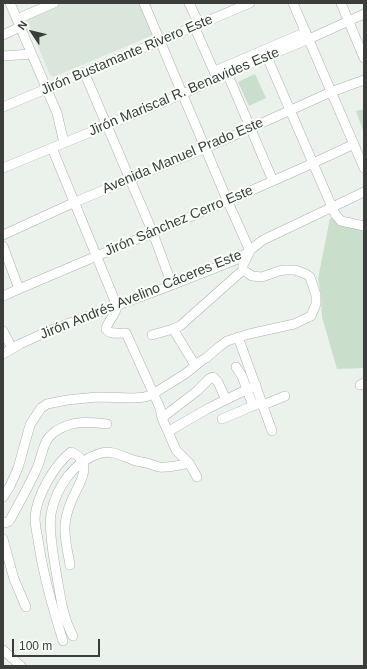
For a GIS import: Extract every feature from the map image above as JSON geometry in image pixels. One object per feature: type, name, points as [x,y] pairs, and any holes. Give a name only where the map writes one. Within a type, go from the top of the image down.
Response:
[{"type":"street","points":[[10,3],[57,113],[64,143]]},
{"type":"street","points":[[3,35],[19,23],[52,3]]},
{"type":"street","points":[[144,3],[250,251],[243,265],[243,270],[180,326],[152,335]]},
{"type":"street","points":[[189,3],[216,74],[364,14]]},
{"type":"street","name":"Jirón Bustamante Rivero Este","points":[[3,107],[47,90],[84,72],[250,3]]},
{"type":"street","points":[[293,3],[364,168]]},
{"type":"street","points":[[341,3],[364,58]]},
{"type":"street","points":[[3,56],[32,54]]},
{"type":"street","points":[[265,54],[337,217],[341,221],[364,226]]},
{"type":"street","name":"Jirón Mariscal R. Benavides Este","points":[[3,168],[183,94],[216,74],[227,73],[265,54]]},
{"type":"street","points":[[84,72],[153,232],[172,285]]},
{"type":"street","points":[[227,73],[273,181]]},
{"type":"street","name":"Avenida Manuel Prado Este","points":[[3,235],[74,202],[206,148],[331,92],[364,80]]},
{"type":"street","name":"Jirón Sánchez Cerro Este","points":[[3,296],[153,232],[228,202],[354,144]]},
{"type":"street","points":[[52,148],[117,306],[116,311],[107,324],[106,329],[110,333],[126,333],[160,408],[162,418],[169,431],[176,450],[189,463],[197,477]]},
{"type":"street","name":"Jirón Andrés Avelino Cáceres Este","points":[[3,354],[12,348],[51,330],[240,258],[263,240],[364,192]]},
{"type":"street","points":[[3,246],[19,289]]},
{"type":"street","points":[[3,497],[18,468],[30,425],[41,408],[47,404],[97,397],[140,398],[153,394],[185,374],[222,344],[238,337],[294,324],[310,316],[316,304],[316,295],[310,277],[300,271],[291,270],[279,271],[262,277],[252,276],[243,270]]},
{"type":"street","points":[[173,329],[195,365]]},
{"type":"street","points":[[3,331],[12,348]]},
{"type":"street","points":[[238,337],[256,385],[260,404],[272,431]]},
{"type":"street","points":[[236,367],[242,376],[247,390],[260,404]]},
{"type":"street","points":[[162,418],[213,377],[218,382],[226,400]]},
{"type":"street","points":[[169,431],[209,408],[256,385]]},
{"type":"street","points":[[222,419],[285,396]]},
{"type":"street","points":[[3,523],[10,520],[41,458],[46,440],[49,436],[60,428],[74,423],[86,422],[107,424]]},
{"type":"street","points":[[63,641],[43,571],[35,518],[40,498],[51,475],[70,452],[82,461],[84,475],[67,512],[65,526],[70,565]]},
{"type":"street","points":[[73,636],[68,628],[64,613],[55,568],[50,525],[54,502],[71,473],[82,461],[109,452],[134,461],[158,467],[189,463]]},
{"type":"street","points":[[3,540],[14,580],[26,607]]},
{"type":"street","points":[[3,650],[21,666]]},
{"type":"shaded area","points":[[62,3],[142,3],[156,34],[53,77],[50,75],[27,20],[29,16]]},
{"type":"green space","points":[[255,74],[266,98],[249,106],[238,82]]},
{"type":"green space","points":[[364,109],[364,133],[356,111]]},
{"type":"green space","points":[[330,218],[364,227],[364,368],[337,369],[322,317],[321,296],[318,279]]}]
